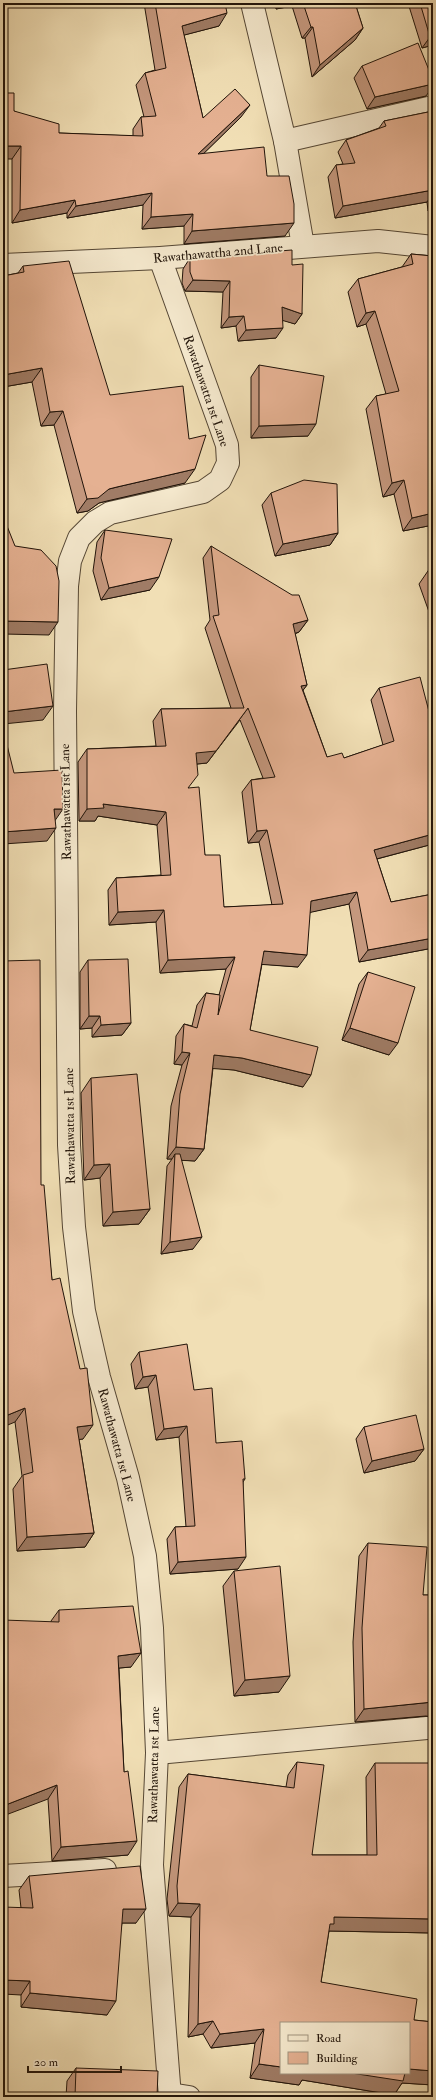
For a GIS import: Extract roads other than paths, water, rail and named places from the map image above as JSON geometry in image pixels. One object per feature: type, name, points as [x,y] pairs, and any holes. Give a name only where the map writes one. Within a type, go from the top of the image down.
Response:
[{"type":"street","points":[[252,3],[285,141],[303,246]]},
{"type":"street","points":[[285,141],[433,107]]},
{"type":"street","name":"Rawathawattha 2nd Lane","points":[[3,265],[160,258],[378,241],[433,247]]},
{"type":"street","name":"Rawathawatta 1st Lane","points":[[160,258],[227,445],[228,463],[220,480],[204,492],[110,513],[95,522],[79,538],[70,561],[67,586],[65,711],[69,1145],[74,1228],[84,1311],[99,1377],[128,1478],[145,1556],[152,1628],[157,1753],[152,1865],[177,2096]]},
{"type":"street","points":[[157,1753],[427,1728]]},
{"type":"street","points":[[3,1876],[97,1871],[152,1865]]}]
